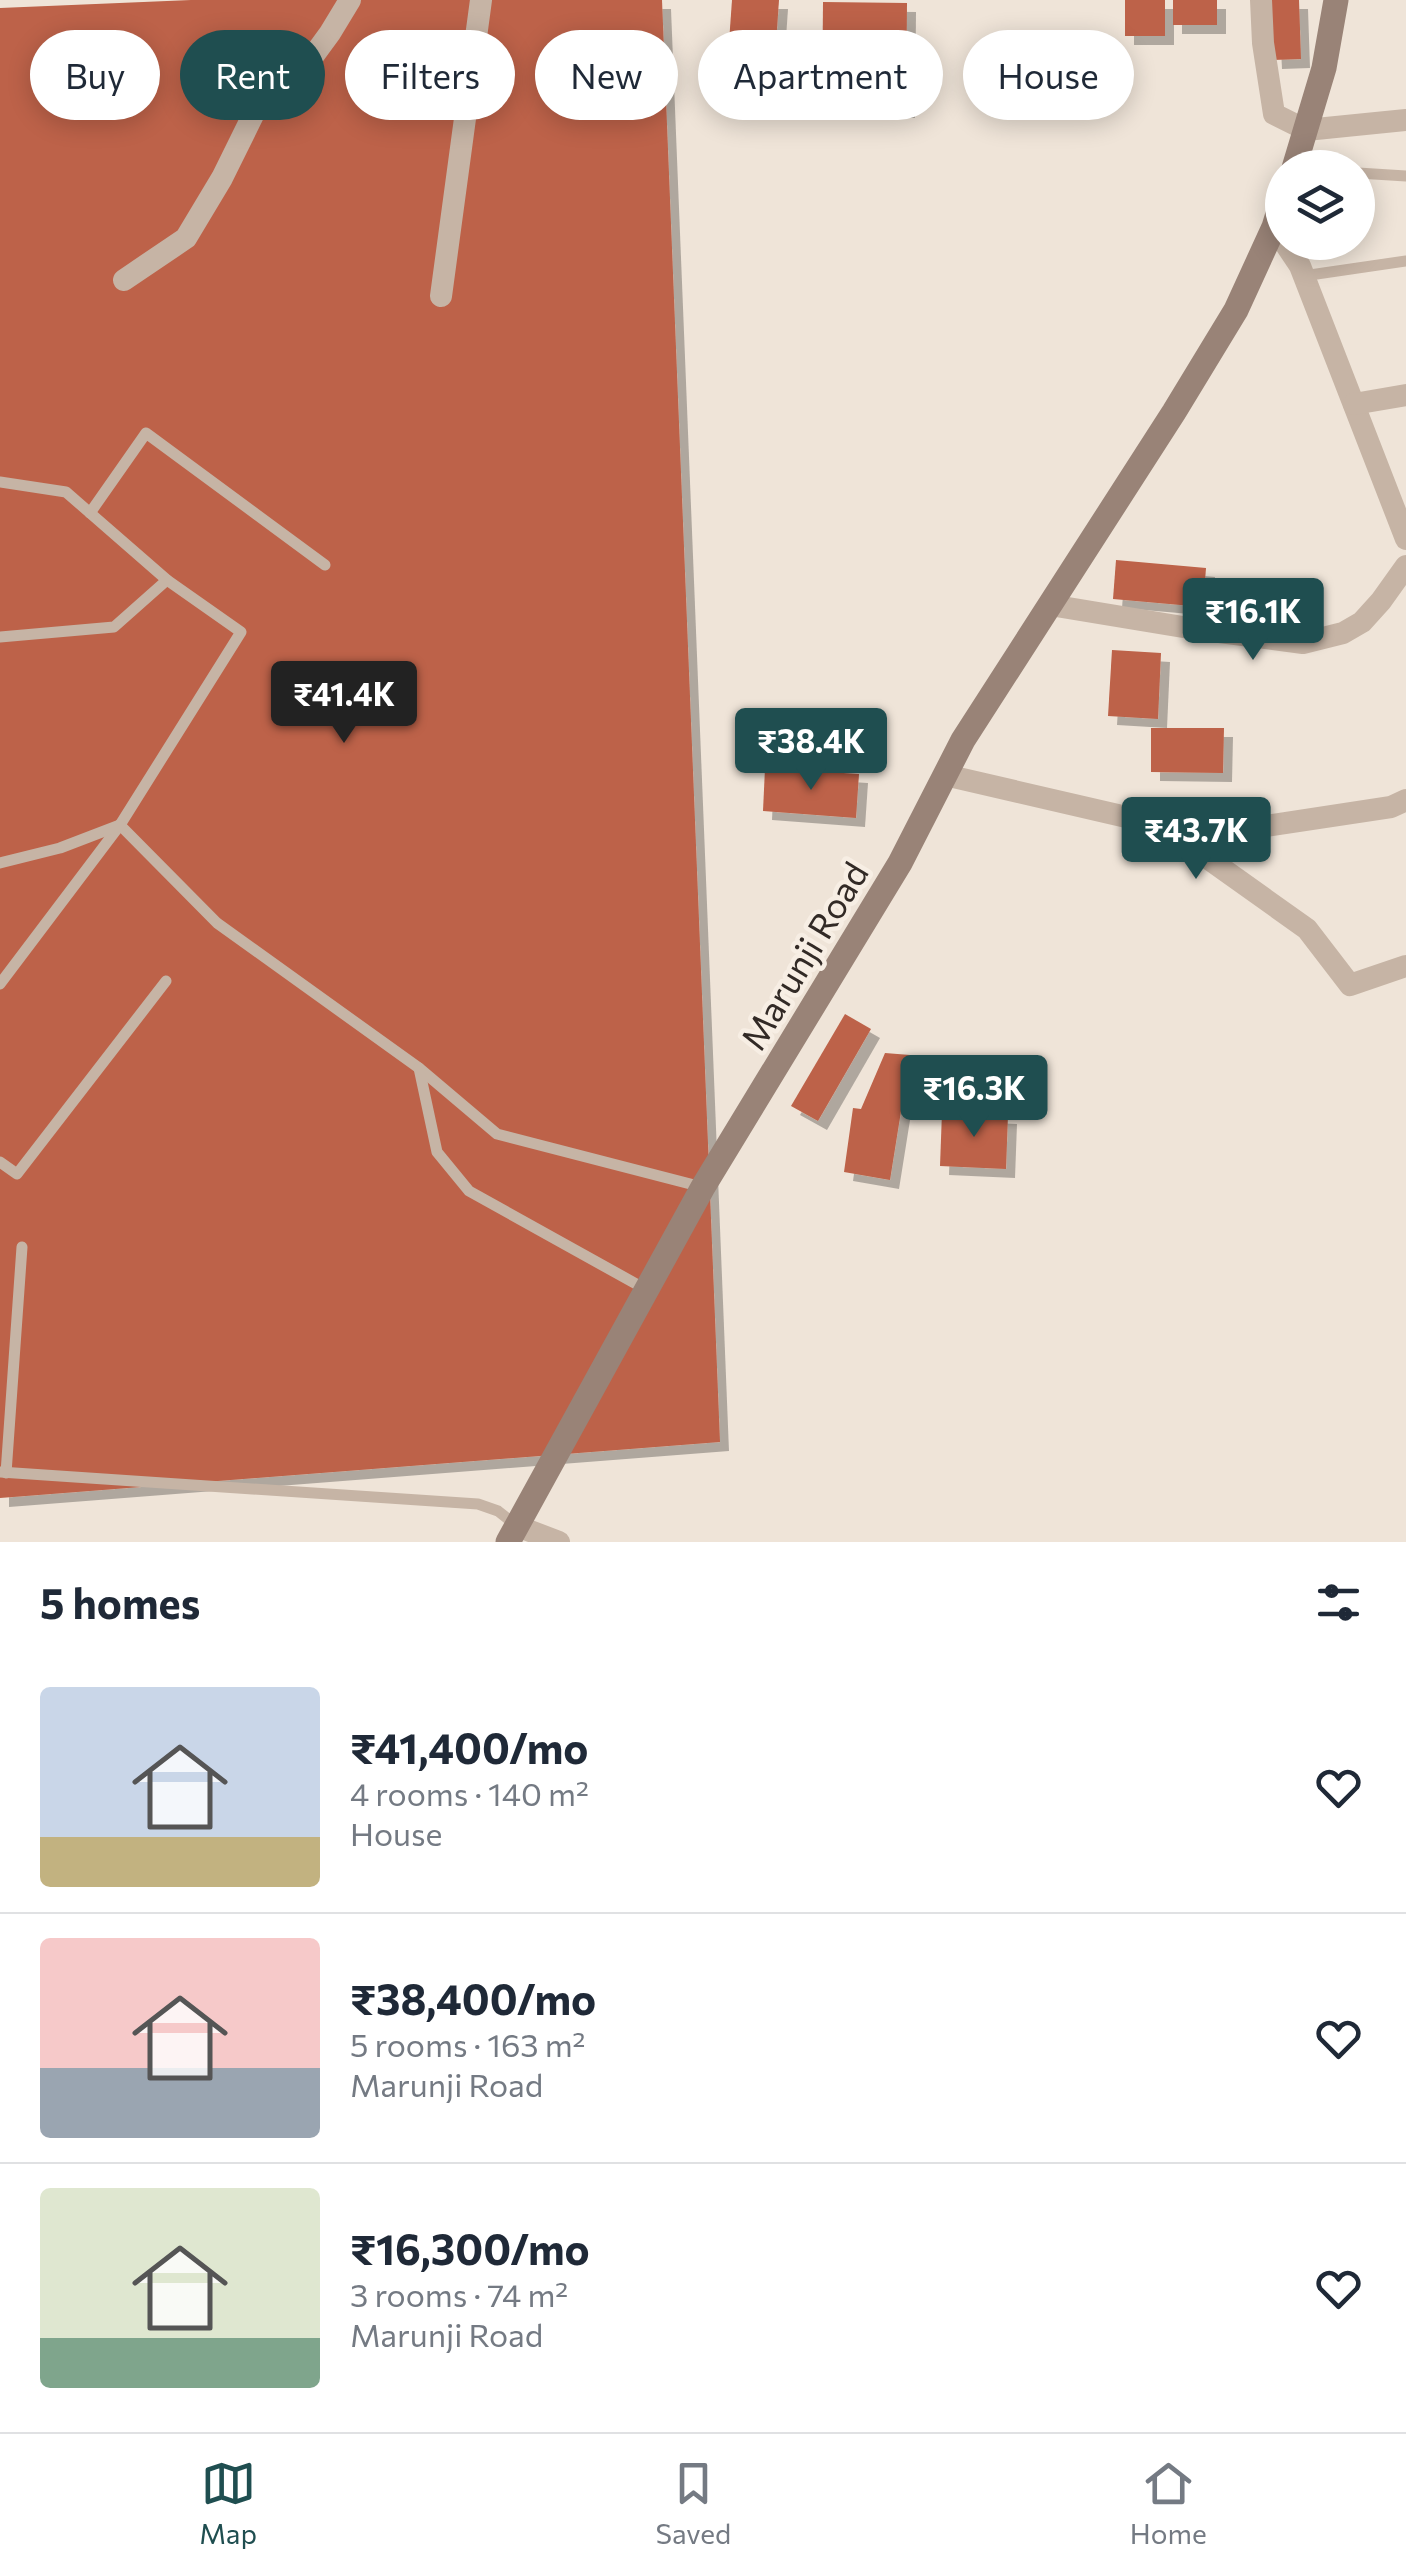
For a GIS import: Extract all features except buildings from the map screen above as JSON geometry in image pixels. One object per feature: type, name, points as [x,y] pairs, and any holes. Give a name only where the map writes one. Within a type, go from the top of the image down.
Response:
[{"type":"street","points":[[124,280],[186,238],[258,106],[300,74],[350,0]]},
{"type":"street","points":[[441,296],[481,0]]},
{"type":"street","points":[[1261,0],[1274,114],[1306,130],[1406,120]]},
{"type":"street","points":[[1302,150],[1324,68],[1336,0]]},
{"type":"street","name":"Marunji Road","points":[[512,1534],[703,1187],[900,863],[963,740],[1174,412],[1266,260]]},
{"type":"street","points":[[1296,260],[1406,539]]},
{"type":"street","points":[[1354,404],[1406,395]]},
{"type":"street","points":[[1050,605],[1304,643],[1343,633],[1362,622],[1406,566]]},
{"type":"street","points":[[945,775],[1162,825],[1308,929],[1350,985],[1406,966]]},
{"type":"street","points":[[1180,839],[1391,806],[1406,800]]},
{"type":"street","points":[[512,1534],[559,1542]]},
{"type":"lane","points":[[1375,174],[1406,176]]},
{"type":"lane","points":[[1303,276],[1406,261]]},
{"type":"lane","points":[[90,512],[146,433],[325,565]]},
{"type":"lane","points":[[0,482],[66,492],[168,580],[240,632],[120,825],[0,984]]},
{"type":"lane","points":[[0,638],[114,627],[168,580]]},
{"type":"lane","points":[[0,863],[60,848],[120,825]]},
{"type":"lane","points":[[120,825],[217,924],[420,1068],[497,1134],[703,1187]]},
{"type":"lane","points":[[0,1162],[17,1174],[166,981]]},
{"type":"lane","points":[[420,1068],[437,1152],[469,1192],[647,1290]]},
{"type":"lane","points":[[22,1247],[3,1473],[478,1504],[498,1511],[512,1534]]}]
